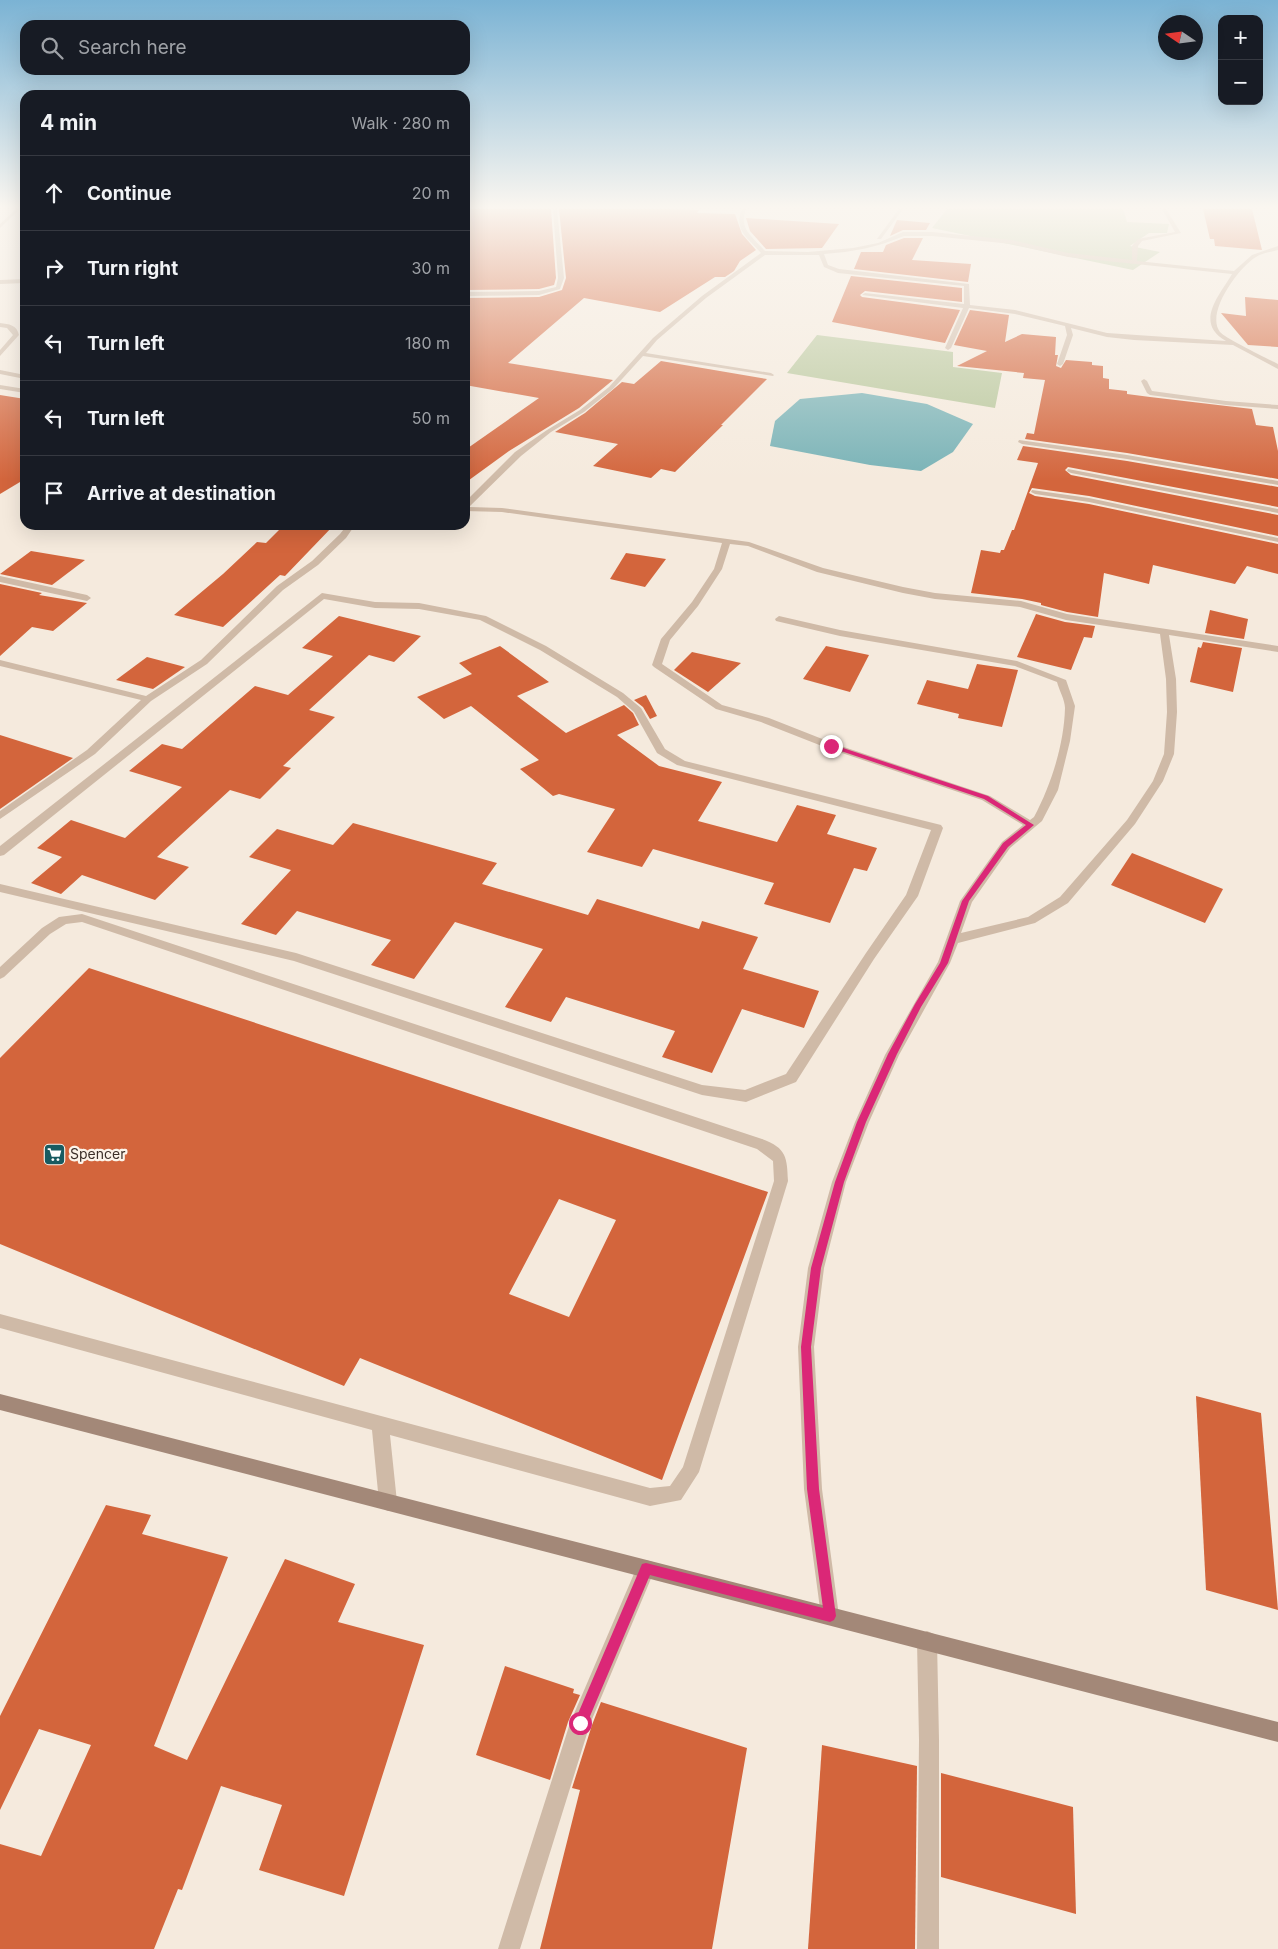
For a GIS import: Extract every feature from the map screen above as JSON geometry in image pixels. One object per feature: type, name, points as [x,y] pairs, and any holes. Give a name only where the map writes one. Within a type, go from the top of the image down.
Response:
[{"type":"street","points":[[470,503],[518,454],[549,431],[582,411],[611,388],[655,339],[701,300]]},
{"type":"street","points":[[911,300],[1014,312],[1107,335],[1233,343]]},
{"type":"street","points":[[948,348],[967,306],[967,300]]},
{"type":"street","points":[[1219,300],[1214,309],[1213,322],[1218,334],[1278,366]]},
{"type":"street","points":[[0,325],[9,326],[15,331],[16,335],[0,354]]},
{"type":"street","points":[[1060,364],[1070,335],[1068,326]]},
{"type":"street","points":[[642,354],[771,376]]},
{"type":"street","points":[[0,372],[20,377]]},
{"type":"street","points":[[1144,381],[1150,393],[1226,403],[1278,407]]},
{"type":"street","points":[[0,387],[20,390]]},
{"type":"street","points":[[1022,442],[1127,457],[1278,483]]},
{"type":"street","points":[[1071,471],[1278,511]]},
{"type":"street","points":[[1035,492],[1089,500],[1278,540]]},
{"type":"street","points":[[470,508],[502,510],[749,544],[820,570],[903,590],[935,596],[1021,604],[1066,616],[1278,649]]},
{"type":"street","points":[[0,816],[91,752],[148,699],[204,662],[280,588],[315,563],[347,530]]},
{"type":"street","points":[[726,542],[718,569],[695,604],[666,639],[658,665],[684,685],[719,707],[765,720],[831,746],[986,798],[1031,825]]},
{"type":"street","points":[[0,579],[86,598]]},
{"type":"street","points":[[0,852],[322,596],[375,605],[419,606],[483,618],[543,648],[620,695],[638,710],[661,751],[681,763],[937,828],[912,896],[870,956],[791,1078],[746,1096],[702,1090],[296,957],[0,888]]},
{"type":"street","points":[[779,619],[850,635],[1017,664],[1061,680],[1070,706],[1065,741],[1053,790],[1038,819],[1006,845],[966,901],[944,963],[892,1054],[862,1122],[839,1182],[816,1268],[806,1347],[813,1489],[830,1616]]},
{"type":"street","points":[[953,940],[978,932],[1031,920],[1064,900],[1130,822],[1158,781],[1169,754],[1172,712],[1171,679],[1164,632]]},
{"type":"street","points":[[0,663],[148,699]]},
{"type":"street","points":[[0,974],[46,931],[62,920],[82,918],[762,1145],[780,1158],[781,1181],[690,1472],[675,1494],[650,1497],[0,1321]]},
{"type":"street","points":[[0,1402],[1278,1732]]},
{"type":"street","points":[[380,1424],[388,1502]]},
{"type":"street","points":[[509,1949],[580,1723],[646,1569]]},
{"type":"street","points":[[927,1641],[929,1740],[928,1949]]},
{"type":"green space","points":[[817,335],[953,352],[953,367],[1002,373],[995,408],[787,373]]},
{"type":"water","points":[[862,393],[927,404],[973,424],[953,452],[921,471],[870,465],[770,446],[775,421],[800,399]]},
{"type":"building","points":[[470,300],[582,300],[508,363],[613,380],[579,408],[509,451],[470,479],[470,446],[539,398],[470,386]]},
{"type":"building","points":[[595,300],[679,300],[660,312]]},
{"type":"building","points":[[841,300],[884,300],[960,310],[945,343],[832,322]]},
{"type":"building","points":[[944,300],[962,300],[962,302]]},
{"type":"building","points":[[1245,300],[1278,300],[1278,347],[1248,345],[1221,313],[1246,316]]},
{"type":"building","points":[[970,310],[1009,315],[1005,342],[1022,334],[1056,337],[1055,355],[1058,355],[1056,366],[1061,368],[1066,360],[1092,362],[1092,365],[1103,366],[1103,378],[1109,379],[1109,389],[1127,391],[1127,394],[1252,409],[1256,425],[1273,427],[1278,451],[1278,479],[1127,453],[1025,439],[1027,433],[1034,434],[1045,380],[1023,378],[1024,373],[957,366],[987,351],[954,345]]},
{"type":"building","points":[[661,361],[767,379],[675,472],[661,469],[651,478],[593,466],[618,444],[555,432],[585,413],[622,382],[634,384]]},
{"type":"building","points":[[0,395],[20,398],[20,482],[0,494]]},
{"type":"building","points":[[1023,446],[1127,461],[1278,487],[1278,507],[1068,467],[1065,470],[1071,475],[1278,515],[1278,536],[1089,496],[1032,488],[1029,493],[1035,496],[1089,504],[1278,544],[1278,574],[1247,566],[1235,584],[1153,565],[1149,584],[1104,573],[1098,617],[1067,612],[1022,599],[971,593],[981,550],[1000,553],[1001,550],[1004,550],[1012,530],[1014,530],[1038,463],[1017,460]]},
{"type":"building","points":[[279,530],[329,530],[285,576],[280,575],[223,627],[174,615],[223,574],[257,542],[266,543]]},
{"type":"building","points":[[31,551],[85,560],[52,585],[0,574]]},
{"type":"building","points":[[626,553],[666,559],[645,587],[610,579]]},
{"type":"building","points":[[0,584],[42,593],[39,595],[87,603],[53,631],[32,627],[0,656]]},
{"type":"building","points":[[1210,610],[1248,619],[1244,639],[1205,633]]},
{"type":"building","points":[[1036,614],[1065,622],[1095,626],[1092,638],[1084,637],[1071,670],[1017,657]]},
{"type":"building","points":[[339,616],[421,636],[394,662],[369,655],[309,710],[335,717],[283,766],[291,768],[260,799],[230,790],[157,857],[189,867],[155,900],[82,875],[61,894],[31,883],[62,857],[37,848],[71,820],[125,838],[182,787],[129,771],[162,744],[182,749],[255,686],[288,695],[333,656],[302,648]]},
{"type":"building","points":[[1203,642],[1242,648],[1233,692],[1190,682],[1198,647],[1201,648]]},
{"type":"building","points":[[500,646],[549,682],[517,696],[566,733],[624,705],[633,713],[639,725],[617,735],[659,766],[722,782],[698,821],[777,842],[797,805],[836,815],[827,834],[877,848],[867,871],[854,868],[830,923],[764,904],[774,883],[653,849],[642,867],[587,852],[615,809],[559,794],[553,796],[520,769],[539,760],[471,706],[444,719],[417,697],[472,674],[459,663]]},
{"type":"building","points":[[826,646],[869,655],[850,692],[803,679]]},
{"type":"building","points":[[692,652],[741,663],[708,692],[674,670]]},
{"type":"building","points":[[147,657],[185,667],[153,689],[116,680]]},
{"type":"building","points":[[977,664],[1018,670],[1002,727],[958,718],[959,714],[917,704],[927,680],[968,689]]},
{"type":"building","points":[[646,695],[657,716],[650,719],[643,707],[634,700]]},
{"type":"building","points":[[0,735],[73,758],[0,809]]},
{"type":"building","points":[[353,823],[497,863],[482,884],[588,915],[597,899],[699,929],[702,921],[758,937],[743,969],[819,991],[804,1028],[742,1009],[712,1073],[662,1057],[675,1031],[566,997],[551,1022],[505,1007],[543,949],[455,922],[414,979],[371,965],[391,940],[297,911],[276,935],[241,924],[291,870],[249,857],[277,829],[333,845]]},
{"type":"building","points":[[1132,853],[1223,889],[1205,923],[1111,885]]},
{"type":"building","points":[[89,968],[768,1192],[662,1480],[360,1358],[344,1386],[0,1244],[0,1058]],"holes":[[[559,1199],[616,1220],[569,1317],[509,1294]]]},
{"type":"building","points":[[1196,1396],[1261,1413],[1278,1610],[1206,1590]]},
{"type":"building","points":[[106,1505],[151,1515],[142,1534],[228,1557],[154,1746],[187,1760],[285,1559],[355,1584],[338,1622],[424,1645],[344,1896],[259,1870],[282,1805],[221,1786],[182,1890],[178,1889],[154,1949],[0,1949],[0,1844],[41,1856],[91,1745],[39,1729],[0,1810],[0,1716]]},
{"type":"building","points":[[505,1666],[574,1689],[573,1693],[580,1695],[568,1722],[550,1780],[476,1755]]},
{"type":"building","points":[[601,1702],[747,1748],[712,1949],[540,1949],[580,1790],[572,1788]]},
{"type":"building","points":[[822,1745],[917,1766],[915,1949],[808,1949]]},
{"type":"building","points":[[941,1773],[1073,1807],[1076,1914],[941,1877]]},
{"type":"place","name":"Spencer","points":[[54,1154]]},
{"type":"route","points":[[580,1723],[646,1569],[830,1616],[813,1489],[806,1347],[816,1268],[839,1182],[862,1122],[892,1054],[944,963],[966,901],[1006,845],[1031,825],[986,798],[831,746]]}]
